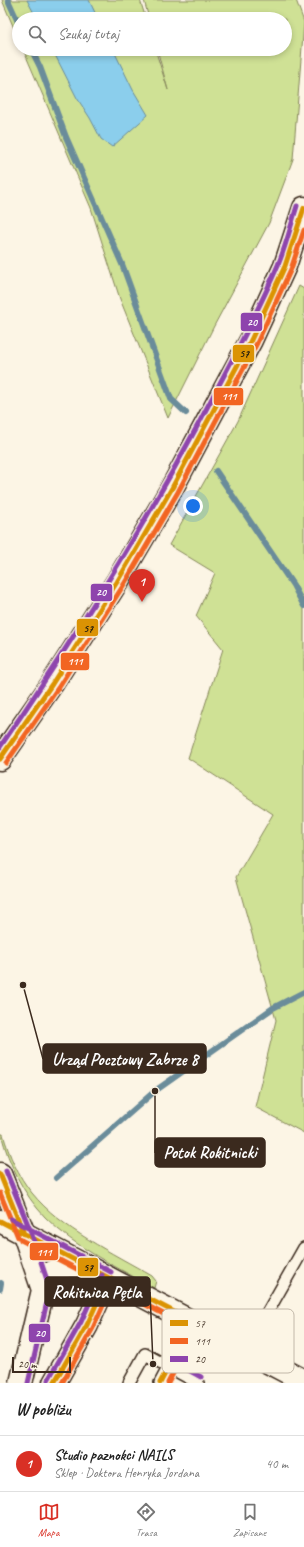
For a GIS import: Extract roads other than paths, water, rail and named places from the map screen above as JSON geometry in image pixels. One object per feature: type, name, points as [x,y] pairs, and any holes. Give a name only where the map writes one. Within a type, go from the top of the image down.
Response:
[{"type":"street","points":[[0,759],[52,684],[118,582],[172,488],[251,340],[285,266],[304,208]]},
{"type":"street","points":[[0,1174],[24,1234],[43,1290]]},
{"type":"street","points":[[0,1220],[168,1309]]},
{"type":"street","points":[[21,1383],[43,1290],[52,1272],[69,1266],[88,1267]]},
{"type":"street","points":[[54,1383],[87,1325],[108,1278]]},
{"type":"street","points":[[289,1373],[304,1381]]},
{"type":"lane","points":[[269,1309],[304,1248]]},
{"type":"lane","points":[[129,1383],[145,1354],[162,1364]]},
{"type":"lane","points":[[160,1383],[165,1373]]},
{"type":"lane","points":[[179,1373],[195,1382]]},
{"type":"lane","points":[[292,1383],[300,1383]]},
{"type":"water","points":[[27,0],[89,0],[95,12],[33,12]]},
{"type":"water","points":[[56,56],[116,56],[133,90],[148,115],[112,147],[101,139],[77,98]]},
{"type":"waterway","points":[[8,0],[14,12]]},
{"type":"waterway","points":[[34,56],[66,137],[122,264],[171,399],[186,413]]},
{"type":"waterway","points":[[216,471],[293,585],[304,606]]},
{"type":"waterway","points":[[56,1178],[155,1091],[273,1008],[304,992]]},
{"type":"waterway","points":[[0,1289],[1,1283]]},
{"type":"place","name":"Studio paznokci NAILS","points":[[142,602]]},
{"type":"place","name":"Urząd Pocztowy Zabrze 8","points":[[23,985]]},
{"type":"place","name":"Potok Rokitnicki","points":[[155,1091]]},
{"type":"place","name":"Rokitnica Pętla","points":[[153,1364]]}]
